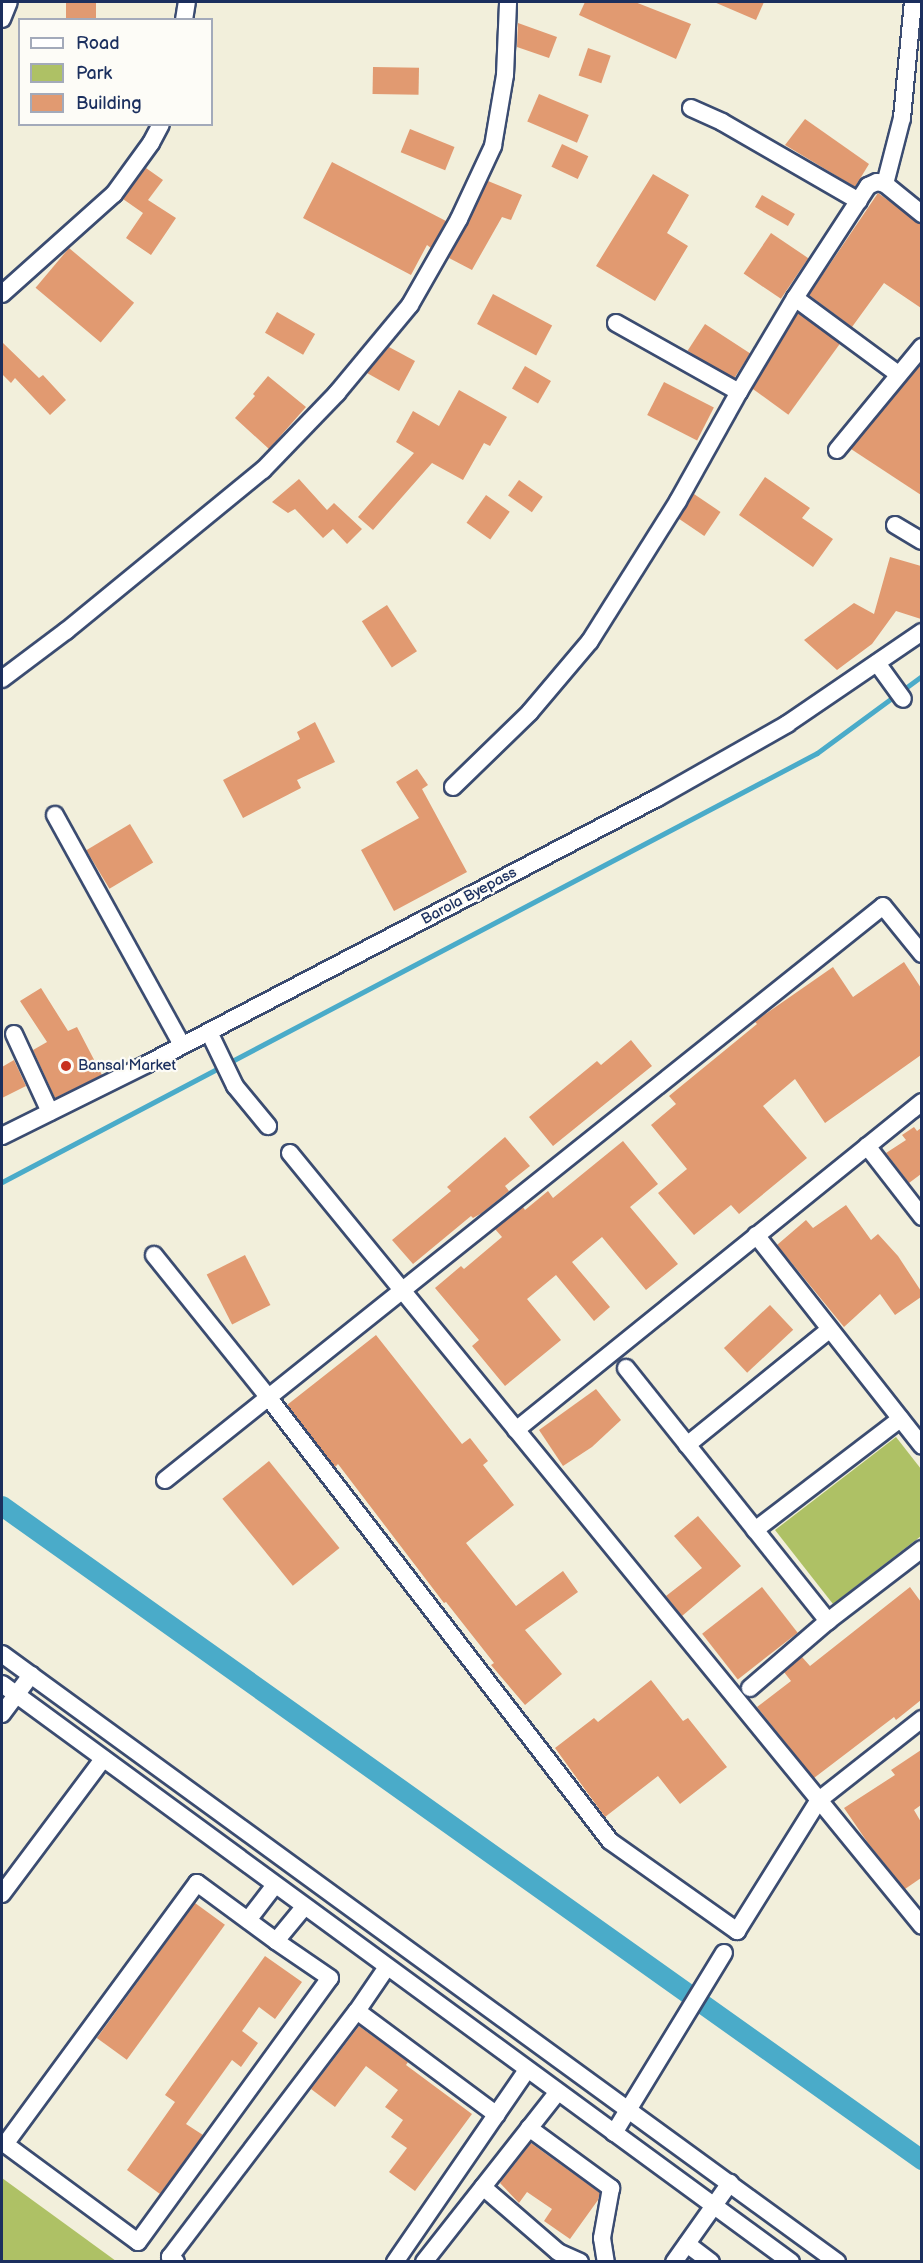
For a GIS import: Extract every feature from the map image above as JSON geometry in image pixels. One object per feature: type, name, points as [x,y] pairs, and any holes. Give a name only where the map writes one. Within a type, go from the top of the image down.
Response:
[{"type":"street","points":[[2,19],[9,2]]},
{"type":"street","points":[[184,18],[187,2]]},
{"type":"street","points":[[2,679],[66,631],[263,470],[337,393],[410,305],[459,219],[492,146],[505,75],[508,2]]},
{"type":"street","points":[[885,184],[902,118],[913,2]]},
{"type":"street","points":[[691,108],[722,123],[859,201]]},
{"type":"street","points":[[2,294],[114,194],[151,143],[160,126]]},
{"type":"street","points":[[453,787],[530,712],[590,641],[678,501],[795,298],[872,183],[885,184],[921,214]]},
{"type":"street","points":[[795,298],[898,375]]},
{"type":"street","points":[[616,323],[739,392]]},
{"type":"street","points":[[837,450],[921,347]]},
{"type":"street","points":[[895,525],[921,541]]},
{"type":"street","name":"Barola Byepass","points":[[2,1136],[182,1045],[213,1038],[657,798],[787,724],[921,632]]},
{"type":"street","points":[[877,663],[903,699]]},
{"type":"street","points":[[55,815],[182,1045]]},
{"type":"street","points":[[165,1480],[883,906],[921,954]]},
{"type":"street","points":[[14,1034],[50,1112]]},
{"type":"street","points":[[213,1038],[235,1086],[268,1126]]},
{"type":"street","points":[[516,1430],[921,1102]]},
{"type":"street","points":[[867,1146],[921,1217]]},
{"type":"street","points":[[290,1154],[921,1926]]},
{"type":"street","points":[[756,1235],[921,1446]]},
{"type":"street","points":[[154,1255],[268,1397],[610,1841],[737,1931],[819,1800],[921,1719]]},
{"type":"street","points":[[687,1445],[829,1330]]},
{"type":"street","points":[[626,1368],[828,1621]]},
{"type":"street","points":[[755,1530],[900,1419]]},
{"type":"street","points":[[750,1688],[828,1621],[921,1549]]},
{"type":"street","points":[[3,1659],[31,1675],[837,2262]]},
{"type":"street","points":[[2,1714],[31,1675]]},
{"type":"street","points":[[2,1684],[791,2262]]},
{"type":"street","points":[[2,1894],[103,1759]]},
{"type":"street","points":[[197,1883],[276,1941],[330,1978],[138,2242],[5,2144],[197,1883]]},
{"type":"street","points":[[248,1920],[275,1885]]},
{"type":"street","points":[[276,1941],[304,1907]]},
{"type":"street","points":[[614,2133],[724,1953]]},
{"type":"street","points":[[176,2262],[170,2257],[357,2011],[387,1967]]},
{"type":"street","points":[[357,2011],[497,2115]]},
{"type":"street","points":[[395,2262],[527,2070]]},
{"type":"street","points":[[424,2262],[558,2092]]},
{"type":"street","points":[[529,2128],[611,2188],[602,2238],[606,2262]]},
{"type":"street","points":[[674,2262],[730,2183]]},
{"type":"street","points":[[483,2187],[558,2252],[580,2262]]},
{"type":"street","points":[[687,2244],[711,2262]]},
{"type":"green space","points":[[896,1437],[921,1469],[921,1536],[833,1604],[775,1530]]},
{"type":"green space","points":[[2,2178],[116,2261],[2,2261]]},
{"type":"building","points":[[66,2],[96,2],[96,18],[66,18]]},
{"type":"building","points":[[585,2],[635,2],[691,24],[676,59],[579,15]]},
{"type":"building","points":[[714,2],[764,2],[756,20]]},
{"type":"building","points":[[518,23],[557,37],[549,58],[517,47]]},
{"type":"building","points":[[588,48],[611,56],[601,83],[579,75]]},
{"type":"building","points":[[373,67],[419,68],[419,95],[373,94]]},
{"type":"building","points":[[539,94],[589,115],[577,143],[527,122]]},
{"type":"building","points":[[805,119],[869,164],[855,187],[785,145]]},
{"type":"building","points":[[410,129],[455,147],[445,170],[401,152]]},
{"type":"building","points":[[562,144],[588,156],[578,179],[551,167]]},
{"type":"building","points":[[332,162],[446,221],[431,248],[427,245],[411,275],[303,218]]},
{"type":"building","points":[[146,168],[163,180],[148,200],[176,218],[151,255],[126,238],[143,213],[123,199]]},
{"type":"building","points":[[653,174],[689,195],[667,233],[688,246],[655,301],[596,266]]},
{"type":"building","points":[[488,181],[522,195],[511,220],[502,217],[472,270],[449,258]]},
{"type":"building","points":[[878,193],[921,224],[921,308],[884,283],[852,327],[809,295]]},
{"type":"building","points":[[762,195],[795,214],[788,226],[755,207]]},
{"type":"building","points":[[771,233],[808,258],[781,299],[744,274]]},
{"type":"building","points":[[69,248],[134,303],[101,342],[36,288]]},
{"type":"building","points":[[493,294],[552,325],[536,355],[477,324]]},
{"type":"building","points":[[277,312],[315,334],[303,355],[265,333]]},
{"type":"building","points":[[798,313],[840,344],[788,415],[746,384]]},
{"type":"building","points":[[705,324],[750,353],[733,380],[688,351]]},
{"type":"building","points":[[2,342],[39,378],[43,375],[66,400],[50,415],[15,378],[11,383],[2,374]]},
{"type":"building","points":[[389,347],[415,361],[399,391],[367,373]]},
{"type":"building","points":[[921,364],[921,495],[851,449]]},
{"type":"building","points":[[525,366],[551,381],[538,404],[512,389]]},
{"type":"building","points":[[268,376],[306,407],[269,449],[235,418],[255,396],[253,394]]},
{"type":"building","points":[[664,382],[714,407],[697,440],[647,415]]},
{"type":"building","points":[[459,390],[507,417],[490,446],[484,443],[463,480],[432,463],[373,530],[358,517],[414,453],[396,442],[413,411],[439,426]]},
{"type":"building","points":[[765,477],[810,508],[802,518],[833,539],[813,567],[739,515]]},
{"type":"building","points":[[299,479],[327,510],[334,503],[362,529],[347,544],[333,529],[323,538],[295,509],[288,513],[272,502]]},
{"type":"building","points":[[519,480],[543,497],[532,512],[508,496]]},
{"type":"building","points":[[694,494],[721,512],[704,536],[678,518]]},
{"type":"building","points":[[486,495],[510,512],[490,539],[466,523]]},
{"type":"building","points":[[890,557],[921,566],[921,619],[896,611],[872,644],[837,670],[804,640],[854,603],[874,614]]},
{"type":"building","points":[[387,605],[417,651],[392,667],[362,621]]},
{"type":"building","points":[[315,722],[335,762],[297,780],[301,788],[243,818],[223,780],[300,739],[297,732]]},
{"type":"building","points":[[417,769],[428,785],[422,789],[467,872],[394,911],[361,850],[419,818],[396,782]]},
{"type":"building","points":[[130,824],[153,863],[109,889],[86,850]]},
{"type":"building","points":[[904,962],[921,988],[921,1055],[825,1123],[795,1079],[763,1106],[807,1158],[739,1214],[731,1205],[694,1235],[658,1193],[687,1169],[651,1125],[676,1104],[669,1096],[757,1024],[755,1022],[833,967],[853,997]]},
{"type":"building","name":"Bansal Market","points":[[41,988],[68,1031],[77,1027],[102,1075],[55,1098],[33,1050],[47,1042],[20,1001]]},
{"type":"building","points":[[631,1040],[652,1066],[553,1146],[529,1117],[597,1061],[601,1065]]},
{"type":"building","points":[[14,1060],[26,1086],[2,1098],[2,1067]]},
{"type":"building","points":[[914,1127],[917,1131],[921,1128],[921,1174],[909,1183],[886,1153],[906,1140],[902,1135]]},
{"type":"building","points":[[505,1137],[530,1166],[505,1186],[509,1191],[482,1213],[473,1218],[471,1216],[413,1264],[392,1240],[451,1191],[447,1187]]},
{"type":"building","points":[[623,1141],[658,1184],[630,1207],[678,1264],[646,1290],[602,1237],[572,1262],[610,1307],[594,1321],[556,1275],[527,1299],[561,1340],[505,1386],[472,1346],[479,1340],[435,1288],[461,1266],[464,1269],[502,1237],[495,1229],[523,1207],[525,1210],[548,1191],[553,1198]]},
{"type":"building","points":[[846,1205],[871,1240],[878,1234],[898,1256],[921,1291],[921,1297],[895,1315],[880,1294],[844,1327],[777,1245],[806,1220],[813,1228]]},
{"type":"building","points":[[245,1255],[270,1305],[232,1324],[207,1275]]},
{"type":"building","points":[[770,1305],[793,1330],[747,1373],[724,1348]]},
{"type":"building","points":[[376,1335],[462,1444],[470,1438],[488,1461],[483,1465],[514,1505],[466,1543],[516,1606],[563,1571],[578,1592],[525,1630],[562,1674],[525,1705],[491,1665],[494,1663],[446,1602],[444,1603],[338,1464],[335,1467],[287,1405]]},
{"type":"building","points":[[596,1389],[621,1420],[592,1447],[563,1466],[539,1430]]},
{"type":"building","points":[[269,1461],[339,1548],[293,1586],[222,1499]]},
{"type":"building","points":[[698,1516],[741,1566],[682,1616],[666,1596],[702,1568],[674,1536]]},
{"type":"building","points":[[762,1587],[798,1633],[738,1679],[702,1634]]},
{"type":"building","points":[[910,1587],[921,1602],[921,1700],[896,1720],[894,1717],[814,1778],[757,1707],[791,1681],[784,1672],[802,1657],[810,1666]]},
{"type":"building","points":[[651,1680],[683,1721],[688,1718],[727,1767],[680,1804],[658,1776],[605,1817],[555,1748],[594,1718],[598,1722]]},
{"type":"building","points":[[921,1750],[921,1805],[914,1810],[921,1822],[921,1878],[905,1889],[868,1843],[844,1808],[895,1775],[891,1770]]},
{"type":"building","points":[[195,1903],[225,1925],[127,2060],[97,2038]]},
{"type":"building","points":[[265,1956],[302,1982],[275,2019],[259,2007],[242,2031],[258,2043],[241,2067],[232,2060],[186,2124],[203,2135],[160,2194],[127,2170],[175,2102],[165,2095]]},
{"type":"building","points":[[359,2026],[408,2062],[406,2065],[472,2114],[415,2191],[389,2172],[407,2148],[391,2137],[403,2120],[385,2107],[398,2090],[366,2066],[335,2107],[311,2089]]},
{"type":"building","points":[[531,2143],[600,2193],[598,2200],[570,2239],[544,2221],[552,2209],[527,2192],[519,2203],[500,2183]]},
{"type":"waterway","points":[[2,1182],[817,753],[922,676]]},
{"type":"waterway","points":[[2,1506],[922,2160]]},
{"type":"place","name":"Bansal Market","points":[[66,1066]]}]
